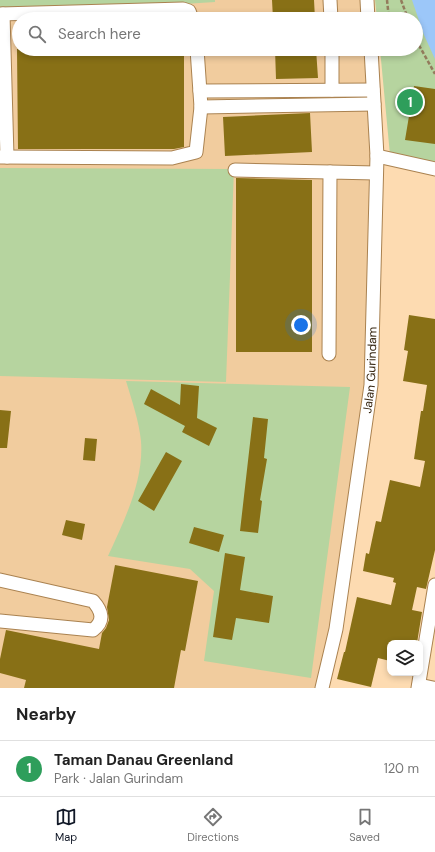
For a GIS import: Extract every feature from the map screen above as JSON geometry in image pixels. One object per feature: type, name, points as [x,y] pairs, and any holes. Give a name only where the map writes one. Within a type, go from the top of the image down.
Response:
[{"type":"street","points":[[330,0],[331,12]]},
{"type":"street","points":[[367,0],[368,12]]},
{"type":"street","points":[[73,12],[182,9],[189,12]]},
{"type":"street","points":[[12,14],[1,14],[3,157],[172,158],[196,152],[198,147],[201,107],[197,56]]},
{"type":"street","points":[[332,56],[332,90]]},
{"type":"street","name":"Jalan Gurindam","points":[[322,688],[336,629],[371,385],[377,156],[371,56]]},
{"type":"street","points":[[200,92],[373,90]]},
{"type":"street","points":[[201,107],[374,104]]},
{"type":"street","points":[[377,156],[435,169]]},
{"type":"street","points":[[235,170],[376,173]]},
{"type":"street","points":[[329,354],[330,172]]},
{"type":"street","points":[[0,580],[93,601],[98,606],[101,618],[98,626],[93,630],[0,621]]},
{"type":"street","points":[[432,688],[418,687],[434,593]]},
{"type":"path","points":[[387,0],[388,12]]},
{"type":"path","points":[[400,0],[405,12]]},
{"type":"path","points":[[423,53],[435,74]]},
{"type":"shaded area","points":[[0,0],[367,0],[368,12],[12,12],[12,56],[371,56],[371,385],[322,688],[0,688]]},
{"type":"green space","points":[[0,0],[215,0],[215,2],[61,12],[12,12],[12,15],[0,16]]},
{"type":"green space","points":[[375,0],[435,0],[435,164],[390,155],[381,56],[423,56],[423,12],[376,12]]},
{"type":"green space","points":[[0,168],[234,169],[226,382],[0,376]]},
{"type":"green space","points":[[126,381],[350,387],[311,678],[204,661],[214,591],[190,569],[108,556],[132,500],[141,456],[139,426]]},
{"type":"water","points":[[412,0],[435,0],[435,59],[423,32],[423,12],[416,12]]},
{"type":"building","points":[[272,0],[314,0],[315,12],[273,12]]},
{"type":"building","points":[[17,56],[184,56],[184,147],[174,149],[18,149]]},
{"type":"building","points":[[275,56],[316,56],[318,78],[276,79]]},
{"type":"building","points":[[414,86],[435,89],[435,144],[405,140]]},
{"type":"building","points":[[310,113],[312,152],[225,156],[223,117]]},
{"type":"building","points":[[236,178],[312,180],[312,352],[236,352]]},
{"type":"building","points":[[409,315],[435,319],[435,550],[426,589],[417,587],[412,610],[422,612],[417,640],[387,640],[387,660],[378,658],[371,687],[337,679],[345,652],[357,597],[391,605],[396,583],[393,582],[394,578],[363,571],[366,553],[369,554],[376,521],[381,522],[390,480],[420,487],[425,461],[414,459],[421,411],[423,411],[427,385],[403,381],[408,351],[404,350]]},
{"type":"building","points":[[181,384],[199,386],[197,418],[217,428],[209,446],[182,432],[185,426],[144,404],[151,389],[180,405]]},
{"type":"building","points":[[0,410],[11,411],[7,448],[0,448]]},
{"type":"building","points":[[253,417],[268,419],[264,458],[267,459],[260,500],[262,501],[258,533],[240,531]]},
{"type":"building","points":[[85,438],[97,439],[95,461],[83,460]]},
{"type":"building","points":[[166,452],[182,461],[154,511],[138,501]]},
{"type":"building","points":[[66,520],[85,524],[82,540],[62,535]]},
{"type":"building","points":[[194,527],[224,535],[219,552],[189,543]]},
{"type":"building","points":[[225,553],[245,557],[240,590],[273,596],[269,623],[236,618],[232,640],[213,637]]},
{"type":"building","points":[[115,565],[198,581],[185,651],[181,650],[174,688],[24,688],[26,680],[0,673],[0,659],[6,630],[99,649],[102,633],[109,620],[107,607]]},
{"type":"place","name":"Taman Danau Greenland","points":[[410,102]]}]
